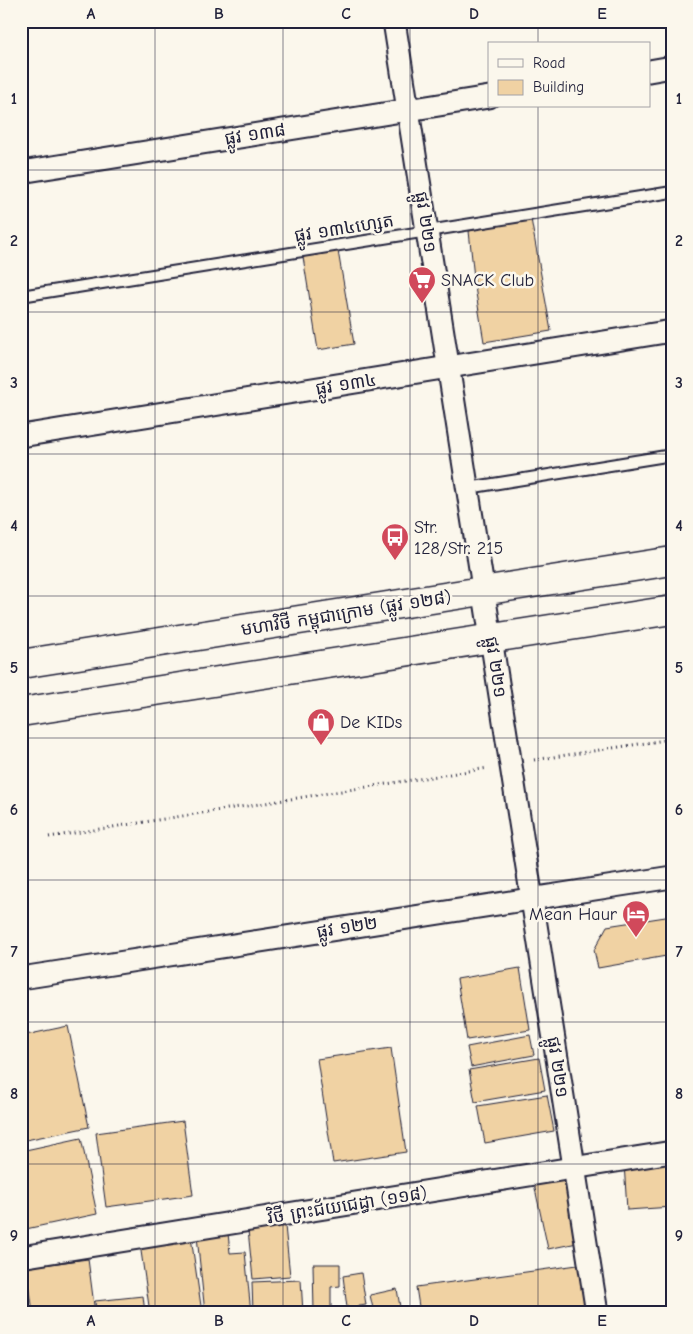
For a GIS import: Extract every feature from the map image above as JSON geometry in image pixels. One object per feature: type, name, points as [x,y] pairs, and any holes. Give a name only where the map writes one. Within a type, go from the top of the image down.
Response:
[{"type":"main road","name":"មហាវិថី កម្ពុជាក្រោម (ផ្លូវ ១២៨)","points":[[21,664],[672,561]]},
{"type":"main road","points":[[21,712],[672,610]]},
{"type":"street","name":"ផ្លូវ ២២១","points":[[394,21],[597,1313]]},
{"type":"street","points":[[650,71],[672,67]]},
{"type":"street","name":"ផ្លូវ ១៣៨","points":[[21,172],[488,97]]},
{"type":"street","name":"ផ្លូវ ១៣៤","points":[[21,436],[672,331]]},
{"type":"street","name":"ផ្លូវ ១២២","points":[[21,978],[672,876]]},
{"type":"street","name":"វិថី ព្រះជ័យជេដ្ធា (១១៨)","points":[[21,1257],[672,1152]]},
{"type":"lane","name":"ផ្លូវ ១៣៤ហ្សេត","points":[[21,296],[672,192]]},
{"type":"lane","points":[[468,488],[672,455]]},
{"type":"path","points":[[49,837],[672,738]]},
{"type":"building","points":[[531,219],[551,331],[484,342],[475,287],[469,231]]},
{"type":"building","points":[[338,251],[354,344],[318,350],[303,257]]},
{"type":"building","name":"Mean Haur","points":[[672,916],[672,955],[598,968],[594,950],[607,926]]},
{"type":"building","points":[[520,968],[530,1030],[467,1040],[457,979]]},
{"type":"building","points":[[68,1026],[89,1127],[21,1141],[21,1036]]},
{"type":"building","points":[[530,1035],[534,1055],[471,1067],[467,1047]]},
{"type":"building","points":[[391,1048],[406,1152],[333,1163],[317,1059]]},
{"type":"building","points":[[539,1058],[545,1090],[475,1102],[469,1070]]},
{"type":"building","points":[[547,1095],[554,1131],[485,1143],[478,1106]]},
{"type":"building","points":[[183,1121],[193,1195],[106,1207],[96,1133]]},
{"type":"building","points":[[81,1138],[97,1214],[21,1230],[21,1151]]},
{"type":"building","points":[[672,1160],[672,1207],[627,1210],[624,1163]]},
{"type":"building","points":[[568,1172],[582,1242],[548,1249],[533,1179]]},
{"type":"building","points":[[285,1226],[290,1276],[253,1279],[248,1230]]},
{"type":"building","points":[[228,1233],[230,1253],[245,1252],[251,1313],[205,1313],[197,1236]]},
{"type":"building","points":[[191,1237],[202,1313],[150,1313],[140,1244]]},
{"type":"building","points":[[88,1259],[95,1313],[33,1313],[27,1267]]},
{"type":"building","points":[[313,1264],[340,1264],[340,1286],[331,1287],[331,1312],[314,1312]]},
{"type":"building","points":[[585,1264],[592,1313],[420,1313],[416,1287]]},
{"type":"building","points":[[361,1273],[366,1305],[347,1308],[343,1276]]},
{"type":"building","points":[[301,1280],[303,1313],[253,1313],[252,1282]]},
{"type":"building","points":[[397,1289],[400,1307],[374,1313],[370,1295]]},
{"type":"building","points":[[143,1296],[145,1313],[96,1313],[95,1301]]},
{"type":"place","name":"SNACK Club","points":[[422,304]]},
{"type":"place","name":"Str. 128/Str. 215","points":[[395,561]]},
{"type":"place","name":"De KIDs","points":[[321,746]]},
{"type":"place","name":"Mean Haur","points":[[636,938]]}]
